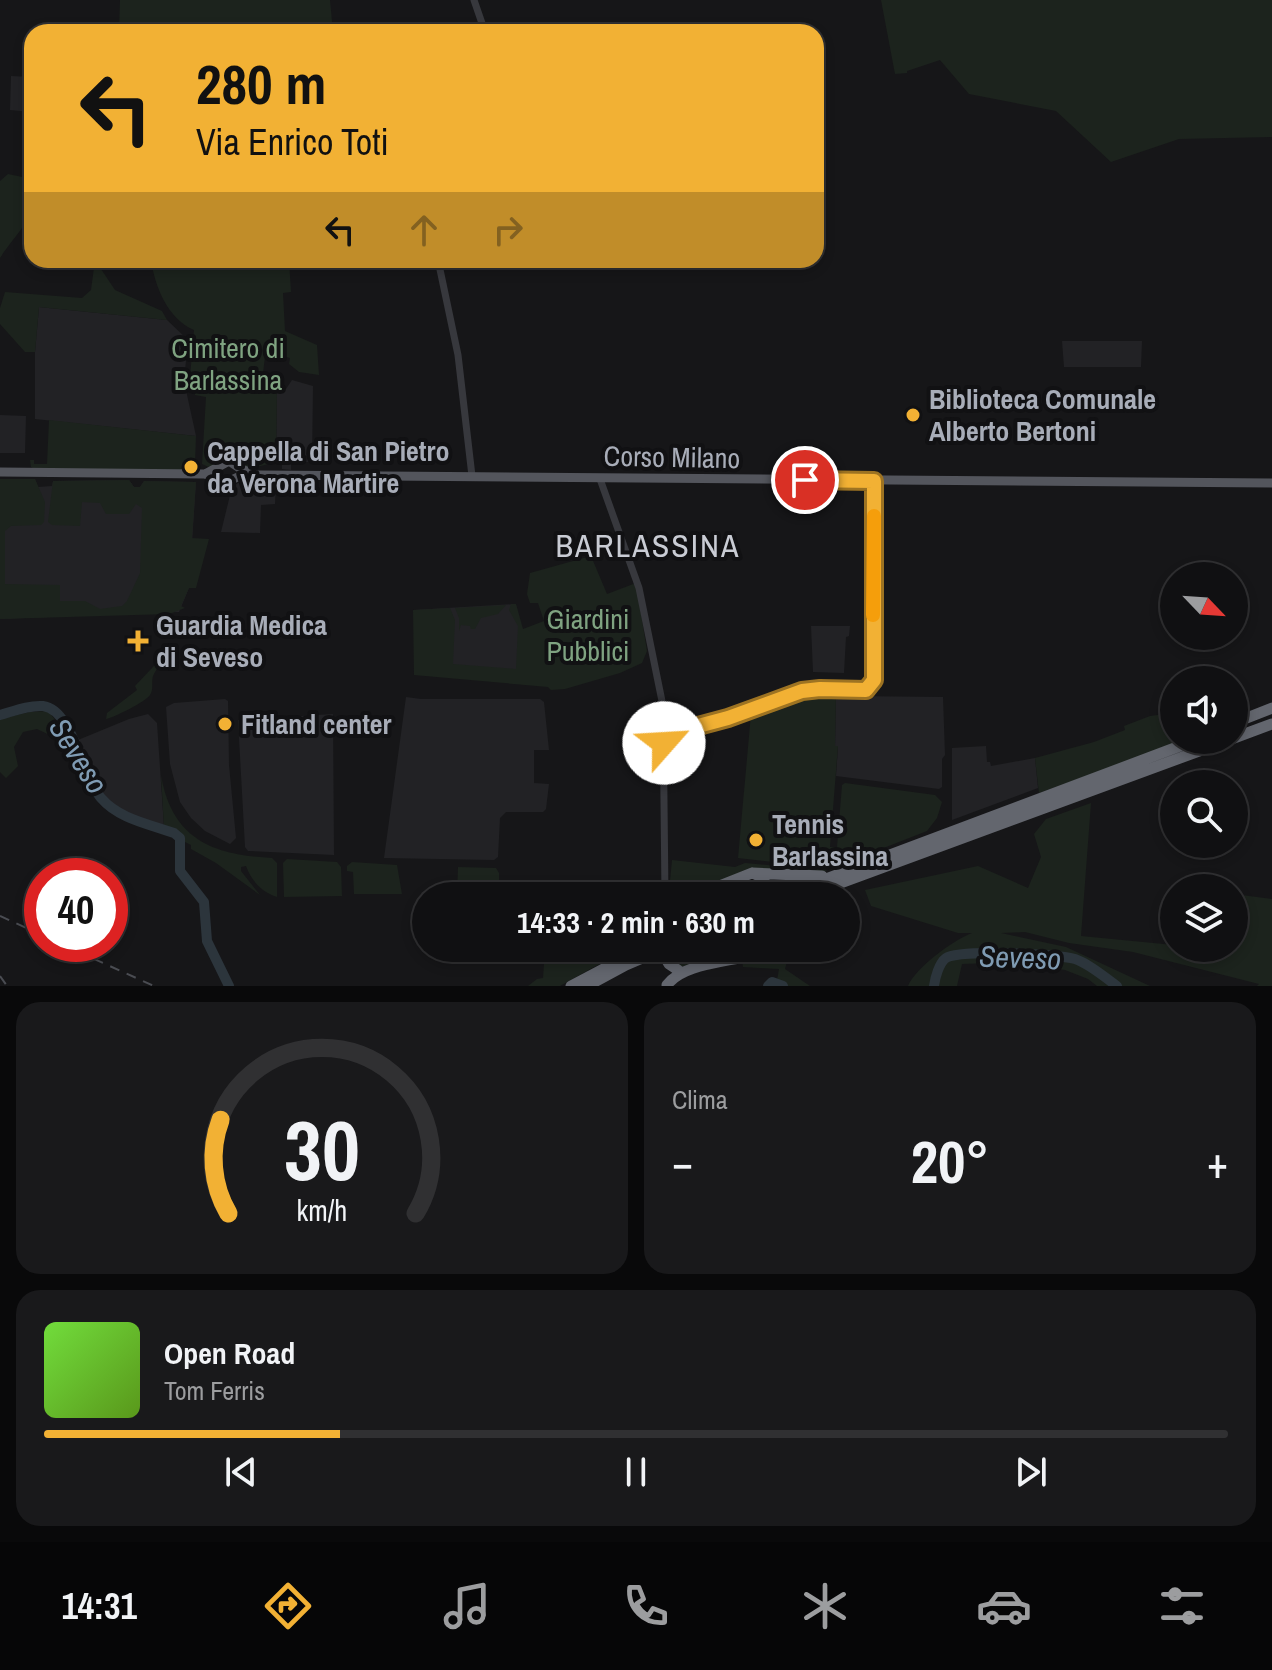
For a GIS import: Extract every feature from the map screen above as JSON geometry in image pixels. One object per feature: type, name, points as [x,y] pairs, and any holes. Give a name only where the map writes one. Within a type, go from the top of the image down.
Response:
[{"type":"highway","points":[[1248,717],[1272,708]]},
{"type":"highway","points":[[1248,733],[1272,724]]},
{"type":"highway","points":[[819,882],[1161,754]]},
{"type":"highway","points":[[843,882],[1192,754]]},
{"type":"highway","points":[[728,882],[752,873],[813,877],[846,872]]},
{"type":"highway","points":[[752,873],[765,882]]},
{"type":"highway","points":[[571,986],[616,962]]},
{"type":"highway","points":[[587,986],[669,969],[693,970],[722,962]]},
{"type":"main road","points":[[201,474],[229,461],[262,475]]},
{"type":"main road","points":[[221,466],[223,479]]},
{"type":"main road","points":[[235,479],[239,474],[238,466]]},
{"type":"main road","points":[[0,472],[201,474],[223,479],[262,475]]},
{"type":"main road","name":"Corso Milano","points":[[262,475],[1272,483]]},
{"type":"street","points":[[474,0],[482,24]]},
{"type":"street","points":[[440,268],[458,355],[472,476]]},
{"type":"street","points":[[600,479],[639,588],[664,715],[669,882]]},
{"type":"street","points":[[664,743],[675,730],[739,714],[802,691],[866,690],[874,680],[874,481]]},
{"type":"street","points":[[664,715],[675,730]]},
{"type":"street","points":[[664,729],[669,726],[675,730]]},
{"type":"shaded area","points":[[11,76],[24,77],[24,111],[10,110]]},
{"type":"shaded area","points":[[39,307],[167,320],[188,340],[184,381],[196,436],[35,419]]},
{"type":"shaded area","points":[[1062,341],[1142,341],[1141,367],[1064,367]]},
{"type":"shaded area","points":[[292,380],[313,386],[312,462],[291,462],[291,470],[282,469],[282,462],[276,462],[277,389],[286,389]]},
{"type":"shaded area","points":[[0,415],[26,416],[25,453],[0,453]]},
{"type":"shaded area","points":[[35,479],[38,487],[52,486],[53,481],[129,480],[134,487],[140,487],[144,481],[196,482],[189,588],[179,612],[0,619],[0,480]]},
{"type":"shaded area","points":[[238,483],[276,483],[275,504],[261,505],[260,533],[221,532],[232,487]]},
{"type":"shaded area","points":[[516,604],[528,642],[520,673],[444,665],[413,610]]},
{"type":"shaded area","points":[[811,626],[850,626],[849,636],[846,637],[844,673],[813,672]]},
{"type":"shaded area","points":[[836,693],[848,696],[943,697],[945,755],[942,759],[942,787],[836,776]]},
{"type":"shaded area","points":[[406,697],[540,699],[544,702],[549,750],[534,750],[534,783],[549,784],[546,809],[543,812],[506,812],[500,818],[498,857],[494,860],[384,858]]},
{"type":"shaded area","points":[[228,701],[229,765],[236,838],[230,844],[205,831],[180,802],[170,764],[166,707],[174,703]]},
{"type":"shaded area","points":[[148,714],[157,723],[164,827],[120,811],[100,793],[81,755],[78,740]]},
{"type":"shaded area","points":[[333,714],[334,855],[248,851],[245,847],[238,720]]},
{"type":"shaded area","points":[[986,746],[987,762],[991,766],[1035,758],[1038,788],[952,820],[952,748]]},
{"type":"green space","points":[[120,0],[330,0],[332,24],[119,24]]},
{"type":"green space","points":[[881,0],[1272,0],[1272,137],[1179,139],[1111,162],[1056,111],[969,94],[940,60],[907,73],[895,74]]},
{"type":"green space","points":[[8,174],[24,177],[24,224],[0,258],[0,181]]},
{"type":"green space","points":[[94,268],[100,268],[115,290],[162,311],[167,320],[39,307],[35,352],[25,352],[0,324],[0,308],[5,292],[82,298],[91,290]]},
{"type":"green space","name":"Cimitero di Barlassina","points":[[153,268],[290,268],[291,292],[283,293],[285,331],[317,345],[319,375],[299,372],[289,364],[290,358],[272,353],[270,357],[265,356],[261,391],[277,389],[276,462],[249,469],[236,461],[211,468],[202,464],[206,397],[195,395],[190,377],[194,330],[170,310]]},
{"type":"green space","points":[[49,420],[196,436],[195,464],[191,470],[35,470],[30,460],[34,460],[34,464],[47,464]]},
{"type":"green space","points":[[0,479],[35,479],[45,502],[44,522],[41,525],[11,526],[5,531],[5,584],[60,585],[60,601],[85,601],[100,609],[122,606],[140,573],[142,508],[136,504],[129,514],[106,514],[100,503],[82,502],[80,526],[52,525],[48,522],[53,481],[129,480],[134,487],[140,487],[144,481],[196,482],[192,538],[209,539],[196,588],[189,588],[181,606],[185,608],[169,614],[0,619]]},
{"type":"green space","name":"Giardini Pubblici","points":[[591,556],[607,594],[636,583],[647,651],[642,663],[620,673],[551,690],[548,687],[414,675],[413,610],[450,608],[455,620],[453,664],[516,669],[518,626],[509,610],[511,604],[516,604],[523,629],[544,621],[538,603],[530,603],[527,594],[530,573]]},
{"type":"green space","points":[[506,605],[498,614],[481,618],[475,629],[461,625],[459,631],[455,608]]},
{"type":"green space","points":[[170,649],[153,676],[150,695],[130,709],[106,719],[107,713],[137,690],[135,686]]},
{"type":"green space","points":[[836,693],[835,746],[838,746],[830,847],[837,847],[842,785],[845,783],[935,795],[942,802],[937,818],[927,831],[825,871],[783,873],[730,882],[671,882],[672,860],[735,867],[745,863],[810,869],[810,866],[738,858],[751,714],[798,696]]},
{"type":"green space","points":[[48,711],[66,733],[56,738],[37,729],[23,732],[14,747],[18,766],[6,778],[0,772],[0,719]]},
{"type":"green space","points":[[1160,715],[1160,750],[1039,793],[1035,758],[1094,742],[1150,716]]},
{"type":"green space","points":[[161,775],[175,815],[199,840],[214,848],[272,858],[277,863],[277,897],[258,886],[246,866],[241,867],[241,871],[260,895],[191,849],[191,845],[185,842],[184,848],[180,833],[164,827]]},
{"type":"green space","points":[[1091,803],[1081,936],[1160,944],[1160,959],[1025,932],[1001,933],[1066,947],[1150,986],[1097,986],[1065,970],[1018,962],[962,964],[957,986],[908,986],[936,955],[972,933],[958,933],[871,906],[865,890],[978,866],[1028,888],[1041,857],[1034,834],[1046,819]]},
{"type":"green space","points":[[287,859],[337,862],[341,867],[342,896],[284,897],[283,863]]},
{"type":"green space","points":[[352,862],[397,865],[402,894],[354,894],[353,872],[347,871],[347,866]]},
{"type":"green space","points":[[458,867],[496,868],[499,873],[499,882],[457,882]]},
{"type":"green space","points":[[1248,896],[1272,899],[1272,986],[1257,986],[1259,984],[1172,962],[1248,962]]},
{"type":"green space","points":[[603,962],[560,986],[528,986],[543,978],[544,964]]},
{"type":"green space","points":[[675,962],[705,962],[684,967]]},
{"type":"green space","points":[[742,962],[787,962],[785,969],[810,986],[776,986],[779,969],[743,967]]},
{"type":"waterway","name":"Seveso","points":[[0,715],[32,706],[53,710],[69,731],[101,798],[125,816],[174,833],[180,838],[180,871],[204,902],[207,941],[229,986]]},
{"type":"waterway","name":"Seveso","points":[[934,986],[939,967],[946,958],[988,953],[1075,959],[1117,986]]},
{"type":"waterway","name":"Seveso","points":[[768,986],[772,982],[783,986]]},
{"type":"railway","points":[[0,916],[24,927]]},
{"type":"railway","points":[[101,962],[154,986]]},
{"type":"railway","points":[[0,976],[7,986]]},
{"type":"slow traffic","points":[[873,615],[874,516]]},
{"type":"place","name":"Biblioteca Comunale Alberto Bertoni","points":[[913,415]]},
{"type":"place","name":"Cappella di San Pietro da Verona Martire","points":[[191,467]]},
{"type":"place","name":"Guardia Medica di Seveso","points":[[138,641]]},
{"type":"place","name":"Fitland center","points":[[225,724]]},
{"type":"place","name":"Tennis Barlassina","points":[[756,840]]},
{"type":"district","name":"BARLASSINA","points":[[648,546]]},
{"type":"route","points":[[664,743],[672,733],[728,718],[802,691],[866,690],[874,680],[874,481],[805,480]]}]
